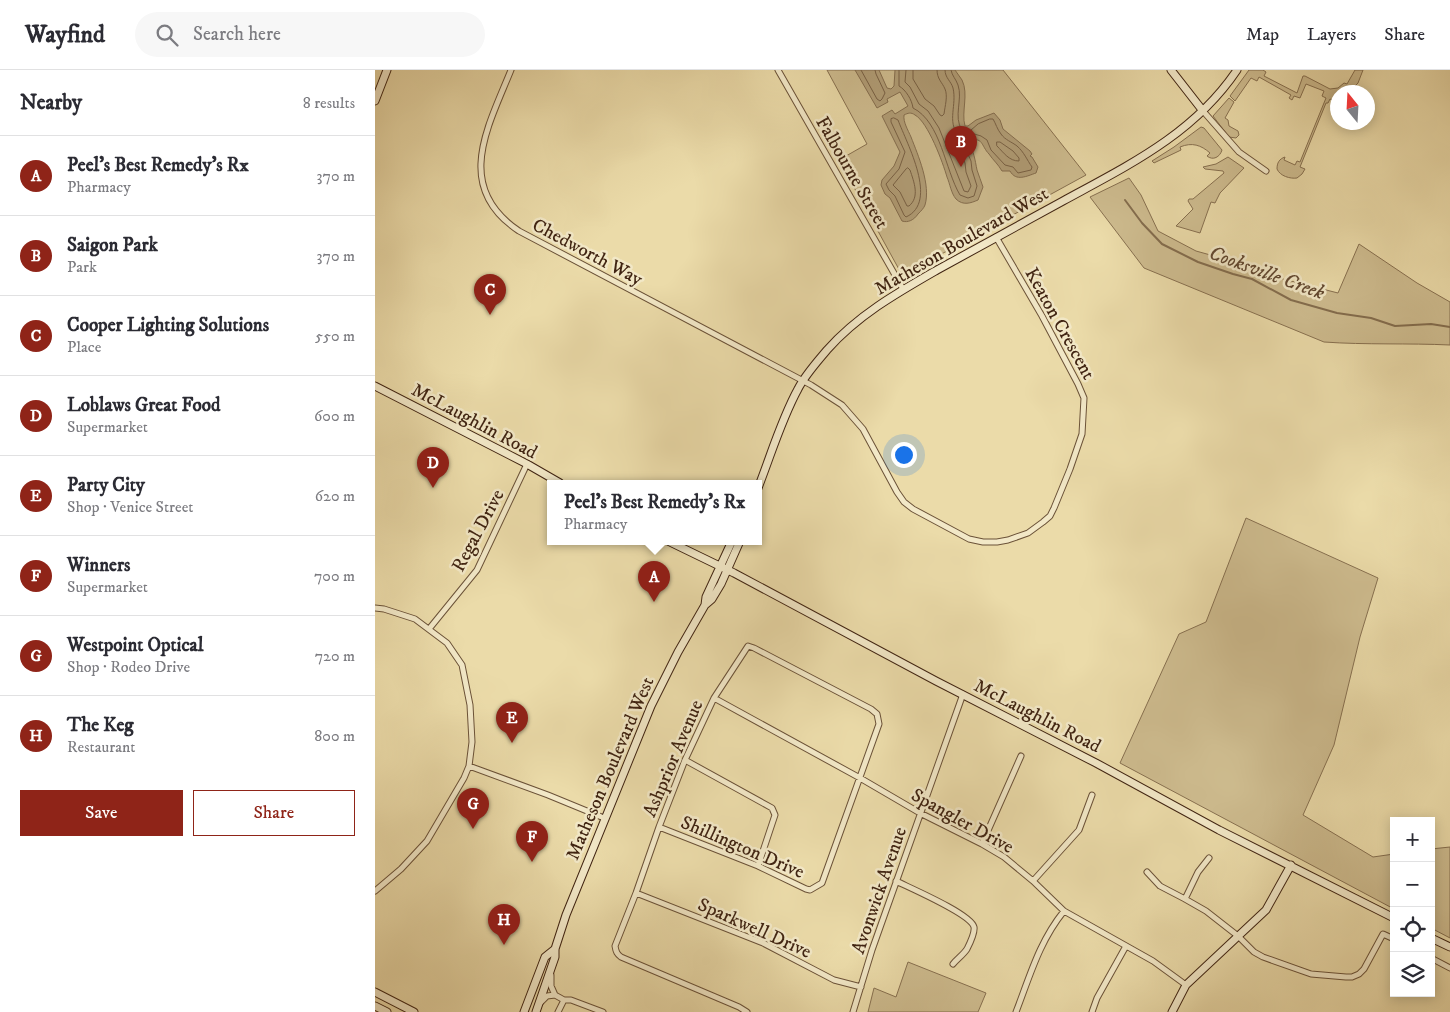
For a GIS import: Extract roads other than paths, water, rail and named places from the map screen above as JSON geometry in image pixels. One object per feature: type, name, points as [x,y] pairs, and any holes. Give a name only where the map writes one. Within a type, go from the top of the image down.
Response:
[{"type":"street","points":[[375,101],[387,70]]},
{"type":"street","name":"Chedworth Way","points":[[511,70],[485,136],[480,161],[485,189],[492,204],[501,216],[519,232],[803,380]]},
{"type":"street","name":"Falbourne Street","points":[[778,70],[903,289]]},
{"type":"street","points":[[1171,70],[1203,111],[1239,152],[1266,171]]},
{"type":"street","name":"Matheson Boulevard West","points":[[761,480],[788,410],[803,380],[827,350],[869,311],[903,289],[1164,143],[1191,123],[1237,70]]},
{"type":"street","name":"Keaton Crescent","points":[[803,380],[842,405],[863,429],[897,492],[904,502],[913,509],[969,539],[983,542],[1008,540],[1028,533],[1043,522],[1050,516],[1070,469],[1082,434],[1084,398],[1045,322],[996,237]]},
{"type":"street","name":"McLaughlin Road","points":[[375,386],[556,480]]},
{"type":"street","name":"Regal Drive","points":[[429,629],[477,570],[527,464]]},
{"type":"street","name":"McLaughlin Road","points":[[676,545],[1096,763],[1219,830],[1390,916]]},
{"type":"street","name":"Matheson Boulevard West","points":[[705,605],[705,597],[729,545]]},
{"type":"street","name":"Matheson Boulevard West","points":[[537,1009],[555,957],[555,949],[566,915],[651,706],[678,652],[705,605],[712,599],[738,545]]},
{"type":"street","points":[[375,608],[415,619],[447,643],[462,665],[470,704],[472,742],[469,766],[427,841],[401,869],[375,892]]},
{"type":"street","name":"Ashprior Avenue","points":[[747,1012],[621,958],[617,954],[615,946],[685,760],[714,698],[748,646],[871,709],[877,714],[879,724],[860,778]]},
{"type":"street","name":"Avonwick Avenue","points":[[853,1012],[872,950],[963,694]]},
{"type":"street","name":"Spangler Drive","points":[[714,698],[920,813],[1004,857],[1033,881],[1063,911],[1153,961],[1186,986]]},
{"type":"street","points":[[982,844],[1021,756]]},
{"type":"street","points":[[685,760],[772,808],[775,815],[758,866]]},
{"type":"street","points":[[469,766],[604,818]]},
{"type":"street","name":"Shillington Drive","points":[[659,827],[758,866],[810,890],[822,883],[860,778]]},
{"type":"street","points":[[1033,881],[1079,830],[1092,795]]},
{"type":"street","points":[[1185,899],[1197,872],[1209,858]]},
{"type":"street","points":[[1172,1012],[1186,986],[1265,910],[1291,865]]},
{"type":"street","points":[[1147,872],[1160,886],[1206,912],[1263,958],[1311,974],[1346,978],[1359,974],[1364,969],[1383,934],[1390,937]]},
{"type":"street","points":[[896,881],[970,920],[974,930],[966,950],[953,964]]},
{"type":"street","name":"Sparkwell Drive","points":[[636,893],[763,943],[834,980],[861,987]]},
{"type":"street","points":[[1016,1012],[1042,944],[1063,911]]},
{"type":"street","points":[[1435,940],[1450,947]]},
{"type":"street","points":[[1092,1012],[1097,998],[1126,946]]},
{"type":"street","name":"Matheson Boulevard West","points":[[524,1012],[545,957],[555,949]]},
{"type":"street","points":[[1435,960],[1450,968]]},
{"type":"street","points":[[551,969],[551,986],[555,995]]},
{"type":"street","points":[[375,992],[414,1012]]},
{"type":"street","points":[[537,1009],[547,996],[555,995],[564,1000],[571,1000],[603,1012]]},
{"type":"street","points":[[558,1012],[564,1000]]},
{"type":"street","points":[[375,1006],[387,1012]]},
{"type":"water","points":[[855,70],[879,70],[887,88],[891,89],[894,86],[895,70],[955,70],[964,85],[965,126],[994,113],[1000,120],[1003,129],[1030,151],[1032,154],[1030,156],[1038,167],[1036,173],[1025,177],[1018,177],[1010,171],[1002,171],[981,142],[973,140],[968,142],[973,152],[983,187],[978,200],[970,203],[961,203],[953,194],[939,153],[925,126],[915,115],[911,113],[904,115],[906,126],[923,170],[926,197],[924,207],[915,218],[909,221],[902,221],[881,185],[882,180],[894,166],[900,152],[882,116],[892,110],[895,114],[908,106],[900,92],[887,99],[888,102],[877,108]]},
{"type":"waterway","name":"Cooksville Creek","points":[[1125,200],[1142,223],[1162,244],[1198,262],[1252,279],[1291,300],[1337,313],[1371,318],[1395,326],[1431,324],[1450,327]]},
{"type":"place","name":"Saigon Park","points":[[961,167]]},
{"type":"place","name":"Cooper Lighting Solutions","points":[[490,315]]},
{"type":"place","name":"Loblaws Great Food","points":[[433,488]]},
{"type":"place","name":"Peel’s Best Remedy’s Rx","points":[[654,602]]},
{"type":"place","name":"Party City","points":[[512,743]]},
{"type":"place","name":"Westpoint Optical","points":[[473,829]]},
{"type":"place","name":"Winners","points":[[532,862]]},
{"type":"place","name":"The Keg","points":[[504,945]]}]
